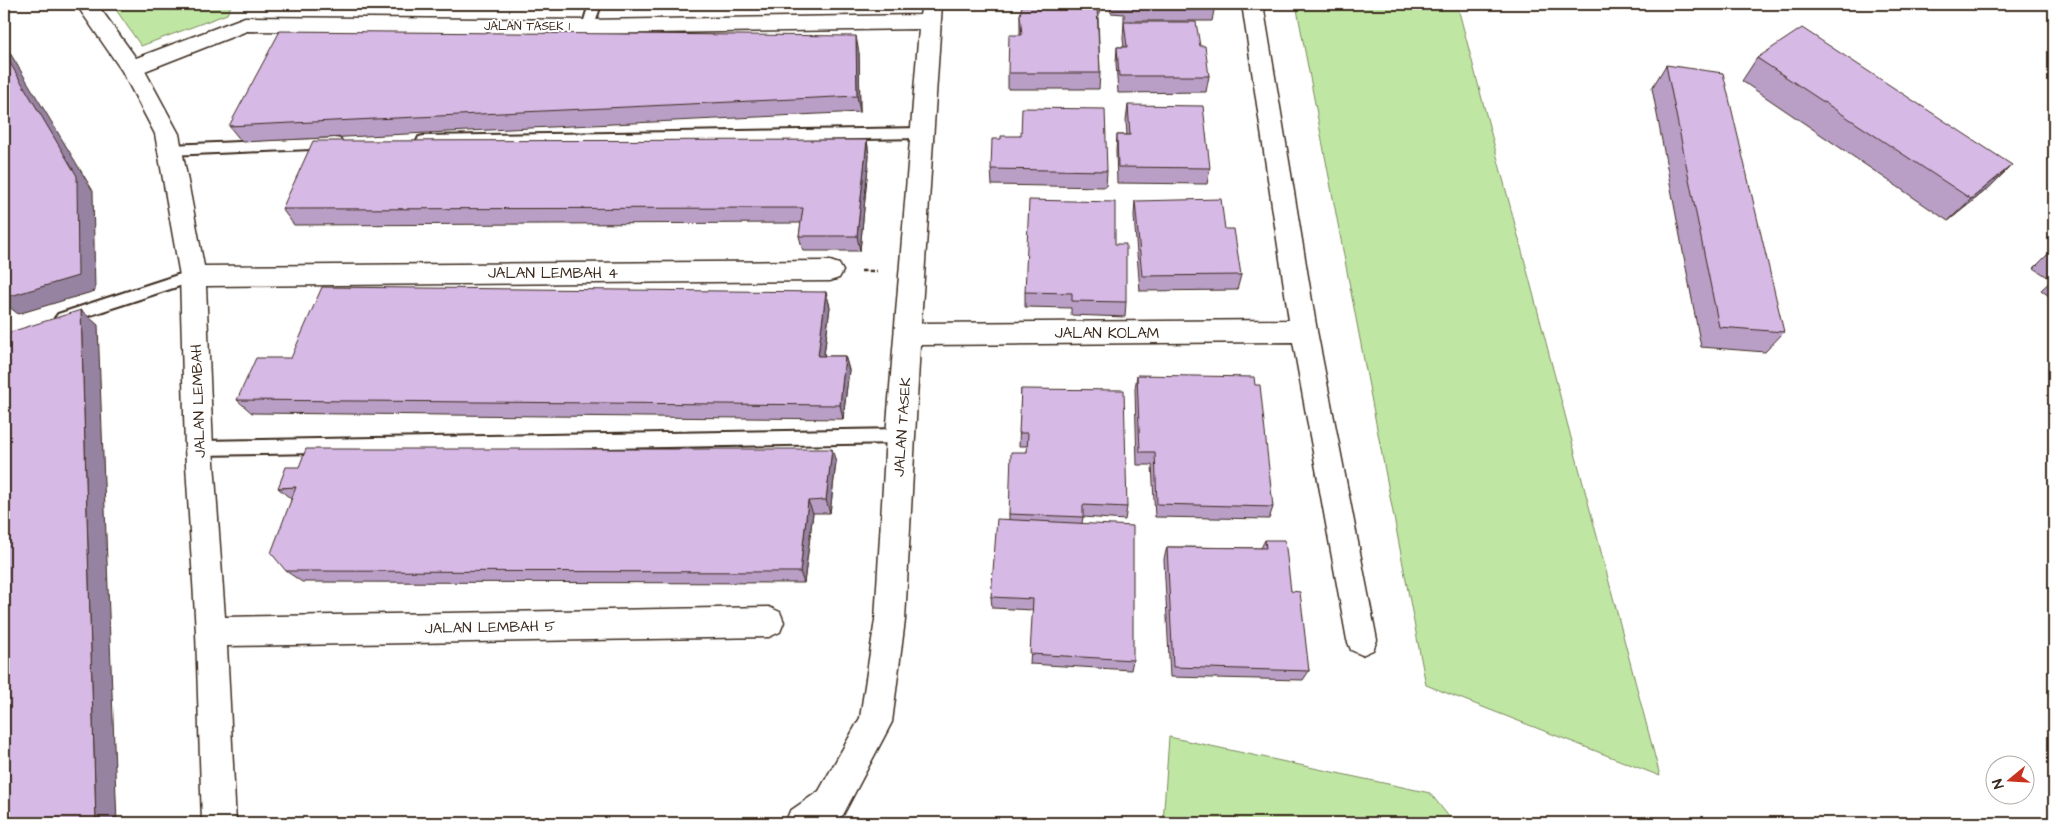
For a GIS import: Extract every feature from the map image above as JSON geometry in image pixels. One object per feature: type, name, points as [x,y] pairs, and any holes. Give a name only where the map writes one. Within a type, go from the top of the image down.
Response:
[{"type":"street","name":"JALAN LEMBAH","points":[[86,4],[132,68],[166,134],[193,276],[199,448],[211,632],[219,823]]},
{"type":"street","points":[[1253,4],[1304,331],[1362,640]]},
{"type":"street","name":"JALAN TASEK 1","points":[[132,68],[245,24],[588,27],[931,13]]},
{"type":"street","name":"JALAN TASEK","points":[[802,823],[831,803],[876,722],[890,620],[900,436],[909,334],[931,13]]},
{"type":"street","name":"JALAN LEMBAH 4","points":[[193,276],[830,271]]},
{"type":"street","name":"JALAN KOLAM","points":[[909,334],[1304,331]]},
{"type":"street","name":"JALAN LEMBAH 5","points":[[211,632],[770,622]]},
{"type":"lane","points":[[588,27],[595,4]]},
{"type":"lane","points":[[406,142],[923,134]]},
{"type":"lane","points":[[170,150],[346,142]]},
{"type":"lane","points":[[45,324],[193,276]]},
{"type":"lane","points":[[199,448],[900,436]]},
{"type":"path","points":[[830,271],[912,270]]},
{"type":"green space","points":[[112,4],[232,4],[227,14],[141,46]]},
{"type":"green space","points":[[1296,4],[1457,4],[1660,776],[1426,685]]},
{"type":"green space","points":[[1169,737],[1430,793],[1454,823],[1163,823]]},
{"type":"building","points":[[1126,4],[1215,4],[1215,5]]},
{"type":"building","points":[[1022,6],[1097,6],[1100,73],[1008,73],[1009,35],[1022,35],[1020,15]]},
{"type":"building","points":[[1124,22],[1196,22],[1200,46],[1205,46],[1209,76],[1119,76],[1117,47],[1127,47]]},
{"type":"building","points":[[1802,28],[2012,165],[1971,199],[1757,58]]},
{"type":"building","points":[[280,31],[856,36],[857,96],[229,126]]},
{"type":"building","points":[[4,53],[77,176],[78,276],[4,298]]},
{"type":"building","points":[[1666,65],[1723,73],[1784,332],[1719,327]]},
{"type":"building","points":[[1128,105],[1203,106],[1210,168],[1118,167],[1117,135],[1130,135]]},
{"type":"building","points":[[1022,108],[1105,109],[1107,171],[991,169],[992,139],[1001,139],[1001,136],[1021,136]]},
{"type":"building","points":[[867,140],[857,236],[799,236],[803,208],[282,209],[313,141]]},
{"type":"building","points":[[1221,199],[1225,229],[1234,229],[1241,275],[1142,276],[1135,201]]},
{"type":"building","points":[[1029,200],[1115,202],[1115,244],[1126,244],[1126,302],[1072,301],[1072,293],[1025,292]]},
{"type":"building","points":[[322,287],[826,292],[818,356],[845,356],[840,405],[237,400],[256,358],[291,358]]},
{"type":"building","points":[[81,310],[96,823],[4,823],[4,334]]},
{"type":"building","points":[[1137,375],[1254,377],[1255,385],[1260,385],[1273,507],[1157,504],[1155,452],[1140,452]]},
{"type":"building","points":[[1021,389],[1124,390],[1127,507],[1083,505],[1083,517],[1009,514],[1011,452],[1027,452],[1028,433],[1019,433]]},
{"type":"building","points":[[306,449],[832,449],[826,500],[808,501],[800,572],[286,571],[271,553],[296,487],[278,488],[286,467],[299,467]]},
{"type":"building","points":[[997,519],[1133,526],[1133,660],[1030,654],[1033,599],[991,597]]},
{"type":"building","points":[[1265,540],[1285,540],[1291,591],[1300,592],[1309,671],[1173,667],[1167,547],[1266,548]]}]
